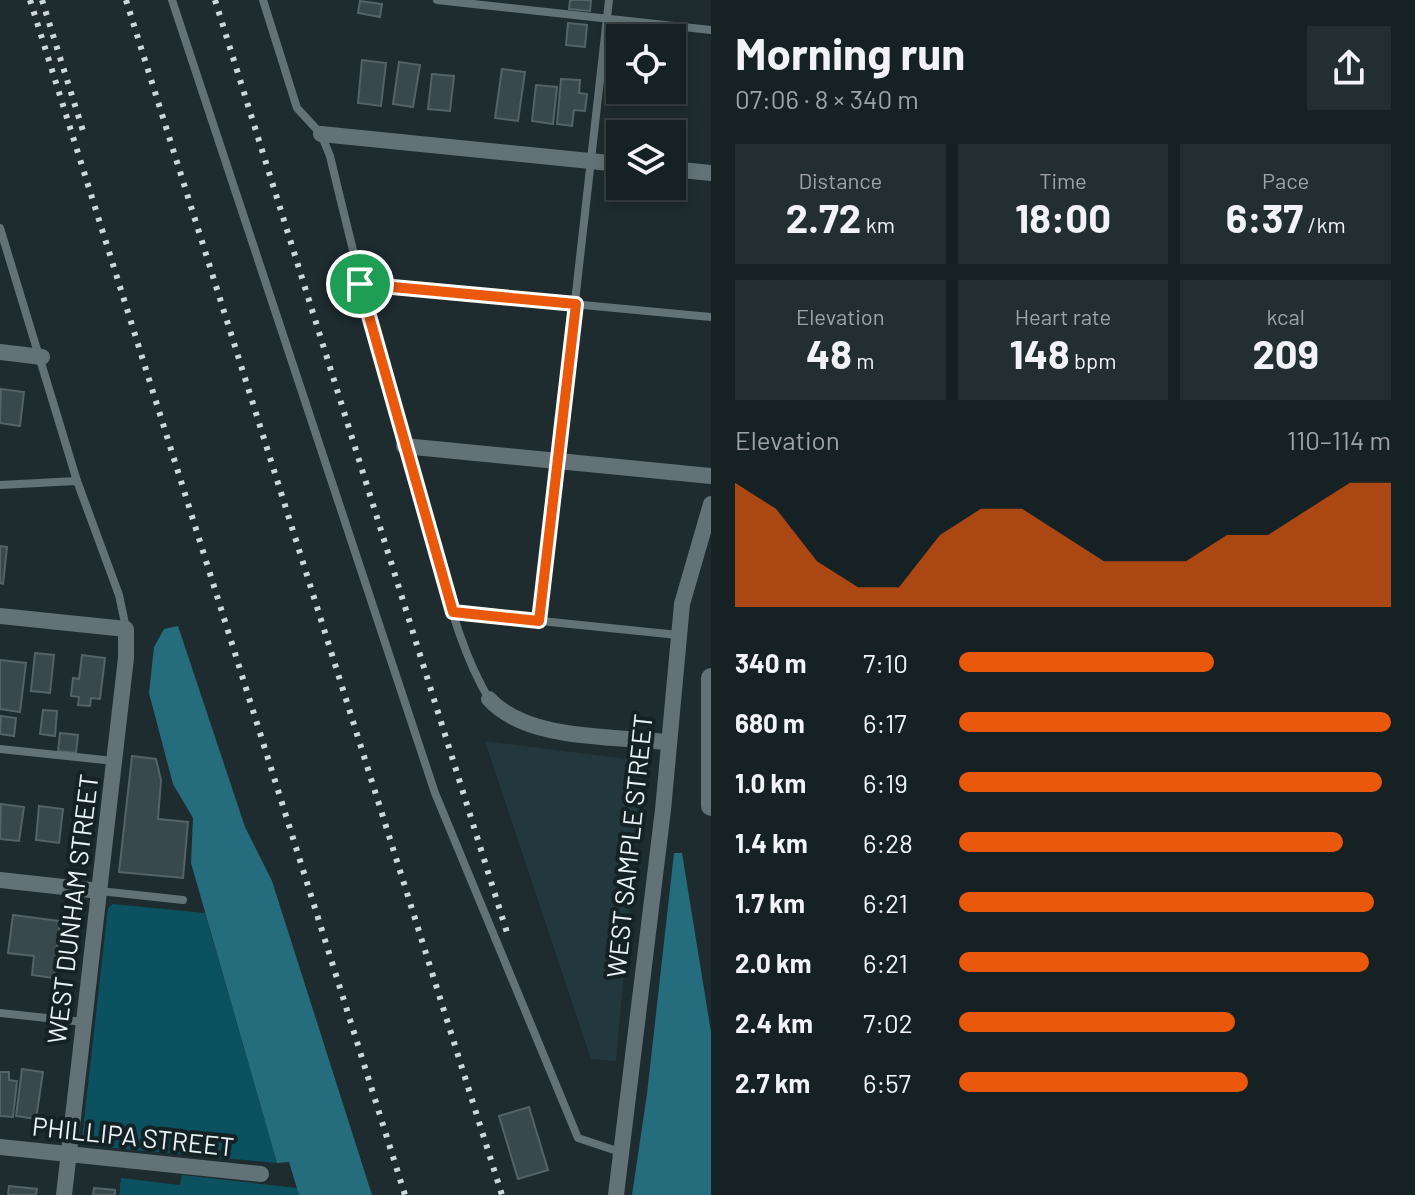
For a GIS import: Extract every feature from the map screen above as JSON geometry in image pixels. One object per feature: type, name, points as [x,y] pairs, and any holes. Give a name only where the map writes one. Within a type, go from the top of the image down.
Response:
[{"type":"main road","points":[[711,678],[711,806]]},
{"type":"street","points":[[321,134],[606,162]]},
{"type":"street","points":[[686,170],[711,173]]},
{"type":"street","points":[[0,352],[42,357]]},
{"type":"street","points":[[404,446],[711,476]]},
{"type":"street","name":"WEST SAMPLE STREET","points":[[616,1195],[624,1153],[663,810],[682,604],[711,504]]},
{"type":"street","points":[[0,616],[126,629]]},
{"type":"street","name":"WEST DUNHAM STREET","points":[[64,1195],[115,761],[126,629]]},
{"type":"street","points":[[489,699],[507,716],[531,726],[667,742]]},
{"type":"street","points":[[0,880],[100,891]]},
{"type":"street","name":"PHILLIPA STREET","points":[[0,1147],[261,1174]]},
{"type":"lane","points":[[172,0],[435,793],[578,1138],[624,1153]]},
{"type":"lane","points":[[263,0],[297,108],[321,134],[330,156],[360,284],[404,446],[453,612],[476,678],[489,699]]},
{"type":"lane","points":[[437,0],[711,30]]},
{"type":"lane","points":[[539,621],[609,0]]},
{"type":"lane","points":[[0,228],[42,357],[77,481],[119,595],[126,629]]},
{"type":"lane","points":[[360,284],[711,317]]},
{"type":"lane","points":[[0,485],[77,481]]},
{"type":"lane","points":[[453,612],[678,635]]},
{"type":"lane","points":[[0,749],[115,761]]},
{"type":"lane","points":[[100,891],[183,900]]},
{"type":"lane","points":[[0,1013],[85,1022]]},
{"type":"shaded area","points":[[178,626],[245,827],[272,881],[372,1195],[299,1195],[289,1162],[277,1163],[191,863],[193,818],[173,784],[149,693],[154,647],[164,629]]},
{"type":"shaded area","points":[[485,741],[643,761],[616,1061],[591,1059]]},
{"type":"shaded area","points":[[674,853],[682,853],[711,1032],[711,1195],[632,1195],[647,1094]]},
{"type":"shaded area","points":[[113,904],[205,913],[277,1163],[92,1146],[82,1138],[108,908]]},
{"type":"shaded area","points":[[182,1175],[297,1188],[299,1195],[119,1195],[121,1178],[180,1185]]},
{"type":"building","points":[[570,0],[591,0],[590,11],[569,9]]},
{"type":"building","points":[[360,1],[382,4],[380,17],[358,13]]},
{"type":"building","points":[[568,23],[587,25],[585,47],[566,45]]},
{"type":"building","points":[[362,60],[386,63],[381,106],[358,103]]},
{"type":"building","points":[[399,62],[420,65],[413,107],[393,104]]},
{"type":"building","points":[[502,69],[525,72],[518,121],[495,118]]},
{"type":"building","points":[[432,74],[454,76],[450,111],[428,109]]},
{"type":"building","points":[[561,79],[580,80],[579,93],[587,94],[585,111],[574,110],[572,126],[557,124]]},
{"type":"building","points":[[536,85],[557,87],[553,124],[532,121]]},
{"type":"building","points":[[1,389],[24,392],[20,426],[0,423]]},
{"type":"building","points":[[0,546],[7,547],[3,584],[0,583]]},
{"type":"building","points":[[35,653],[54,655],[50,693],[31,691]]},
{"type":"building","points":[[82,655],[105,658],[100,699],[91,698],[90,706],[78,705],[79,697],[71,696],[73,678],[79,679]]},
{"type":"building","points":[[0,660],[26,663],[20,712],[0,709]]},
{"type":"building","points":[[43,710],[57,711],[55,736],[40,734]]},
{"type":"building","points":[[1,716],[16,718],[14,736],[0,734]]},
{"type":"building","points":[[60,733],[78,735],[76,753],[58,751]]},
{"type":"building","points":[[132,756],[156,759],[161,780],[158,819],[188,822],[183,878],[119,872]]},
{"type":"building","points":[[1,804],[24,807],[19,841],[0,839]]},
{"type":"building","points":[[39,806],[63,809],[59,843],[36,840]]},
{"type":"building","points":[[13,915],[60,921],[54,978],[32,975],[34,956],[8,953]]},
{"type":"building","points":[[22,1069],[43,1072],[36,1119],[16,1116]]},
{"type":"building","points":[[0,1072],[9,1072],[9,1080],[17,1081],[13,1117],[0,1116]]},
{"type":"building","points":[[529,1107],[548,1170],[518,1179],[499,1116]]},
{"type":"building","points":[[9,1186],[37,1189],[36,1195],[8,1195]]},
{"type":"building","points":[[94,1188],[115,1190],[115,1195],[93,1195]]},
{"type":"railway","points":[[30,0],[405,1195]]},
{"type":"railway","points":[[42,0],[84,134]]},
{"type":"railway","points":[[126,0],[502,1195]]},
{"type":"railway","points":[[215,0],[509,939]]},
{"type":"route","points":[[360,284],[576,304],[539,621],[453,612],[360,284]]}]
